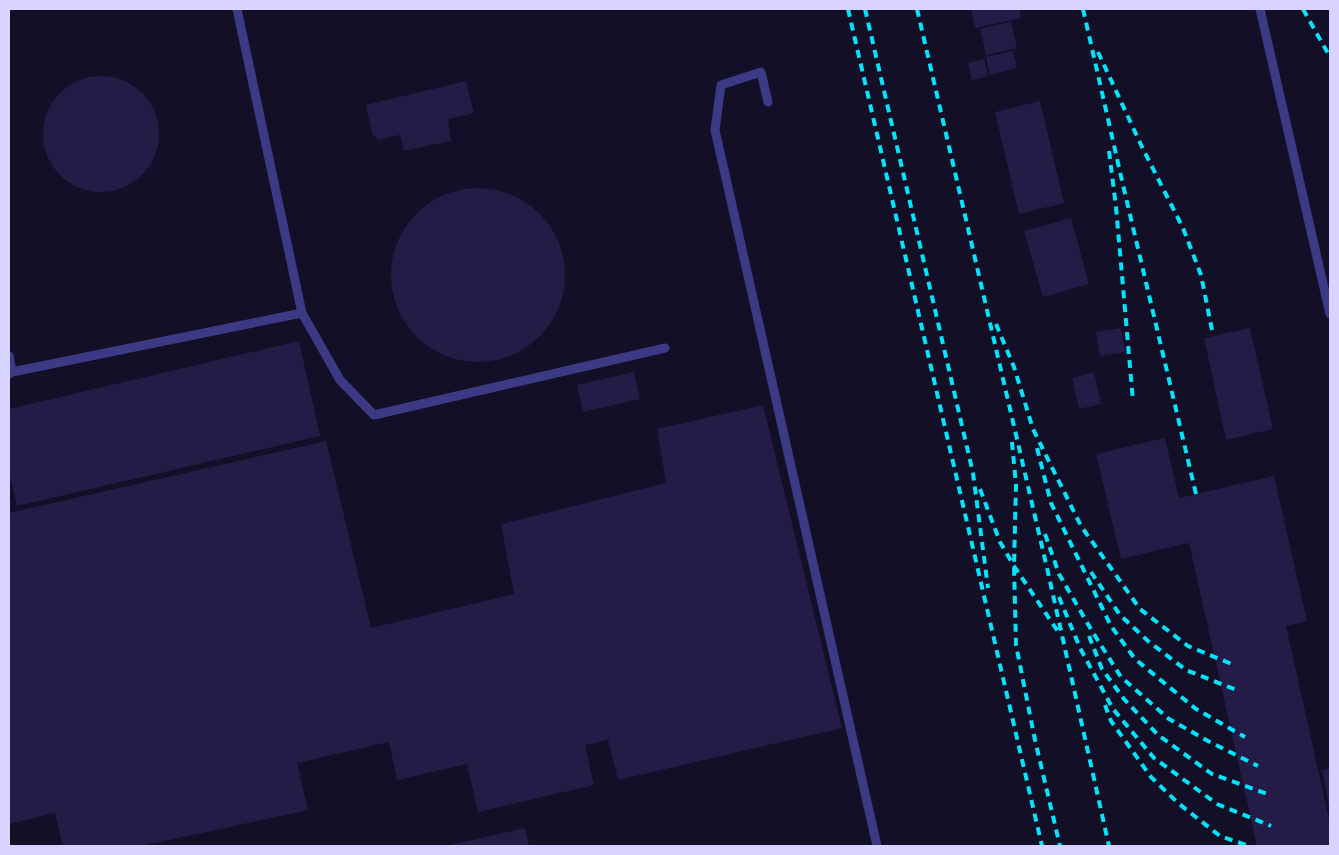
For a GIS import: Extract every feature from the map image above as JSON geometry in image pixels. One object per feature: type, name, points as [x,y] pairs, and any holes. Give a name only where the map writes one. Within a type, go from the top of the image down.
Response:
[{"type":"lane","points":[[237,9],[302,313],[340,380],[374,415],[665,348]]},
{"type":"lane","points":[[1260,9],[1330,314]]},
{"type":"lane","points":[[768,102],[761,72],[721,84],[715,130],[877,846]]},
{"type":"lane","points":[[9,356],[11,373],[302,313]]},
{"type":"building","points":[[971,9],[1019,9],[1021,18],[975,28]]},
{"type":"building","points":[[1011,22],[1017,48],[986,55],[980,29]]},
{"type":"building","points":[[1013,51],[1017,68],[990,75],[986,57]]},
{"type":"building","points":[[984,59],[988,76],[972,80],[968,63]]},
{"type":"building","points":[[101,76],[123,80],[133,85],[142,93],[150,102],[155,112],[159,134],[155,156],[150,166],[142,175],[133,183],[123,188],[101,192],[79,188],[69,183],[60,175],[52,166],[47,156],[43,134],[47,112],[52,102],[60,93],[69,85],[79,80]]},
{"type":"building","points":[[466,81],[474,113],[448,119],[451,141],[404,151],[400,135],[377,140],[376,136],[373,137],[366,105]]},
{"type":"building","points":[[1040,101],[1064,203],[1019,214],[995,112]]},
{"type":"building","points":[[487,188],[511,194],[527,202],[540,213],[551,226],[559,242],[564,258],[564,292],[559,308],[551,324],[540,337],[527,348],[503,359],[487,362],[469,362],[453,359],[429,348],[405,324],[392,292],[391,266],[394,250],[405,226],[429,202],[461,189]]},
{"type":"building","points":[[1071,218],[1089,284],[1043,297],[1024,231]]},
{"type":"building","points":[[1121,328],[1125,352],[1100,356],[1096,332]]},
{"type":"building","points":[[1250,328],[1273,429],[1226,440],[1204,338]]},
{"type":"building","points":[[299,341],[320,436],[17,506],[9,473],[9,409]]},
{"type":"building","points":[[634,372],[640,399],[583,412],[577,385]]},
{"type":"building","points":[[1094,372],[1101,404],[1079,409],[1072,378]]},
{"type":"building","points":[[763,405],[842,728],[618,780],[608,740],[585,745],[594,785],[478,812],[467,764],[397,780],[389,742],[297,763],[308,810],[142,846],[63,846],[55,813],[9,824],[9,513],[326,441],[371,628],[514,594],[501,524],[666,483],[657,429]]},
{"type":"building","points":[[1165,438],[1179,498],[1274,476],[1307,621],[1286,626],[1330,823],[1330,846],[1257,846],[1189,543],[1121,559],[1096,454]]},
{"type":"building","points":[[1330,768],[1330,806],[1329,806],[1322,770]]},
{"type":"building","points":[[525,828],[529,846],[450,846],[450,845]]},
{"type":"railway","points":[[848,9],[1042,846]]},
{"type":"railway","points":[[865,9],[973,473],[988,588]]},
{"type":"railway","points":[[917,9],[1047,568],[1109,846]]},
{"type":"railway","points":[[1083,9],[1196,494]]},
{"type":"railway","points":[[1303,9],[1330,57]]},
{"type":"railway","points":[[1098,52],[1142,147],[1183,228],[1201,275],[1212,330]]},
{"type":"railway","points":[[1109,151],[1116,207],[1133,401]]},
{"type":"railway","points":[[996,324],[1014,367],[1033,429],[1081,526],[1140,609],[1188,646],[1234,665]]},
{"type":"railway","points":[[1012,442],[1016,485],[1014,566],[1016,645],[1035,740],[1060,846]]},
{"type":"railway","points":[[1037,448],[1051,503],[1111,626],[1135,659],[1196,709],[1245,737]]},
{"type":"railway","points":[[980,489],[1000,542],[1059,633]]},
{"type":"railway","points":[[1045,534],[1059,574],[1121,677],[1169,719],[1258,766]]},
{"type":"railway","points":[[1091,572],[1120,615],[1148,641],[1186,670],[1239,691]]},
{"type":"railway","points":[[1059,597],[1080,648],[1113,709],[1154,758],[1217,804],[1271,826]]},
{"type":"railway","points":[[1089,636],[1102,669],[1124,699],[1158,735],[1212,774],[1270,795]]},
{"type":"railway","points":[[1105,705],[1111,721],[1151,777],[1178,803],[1220,836],[1249,846]]}]
